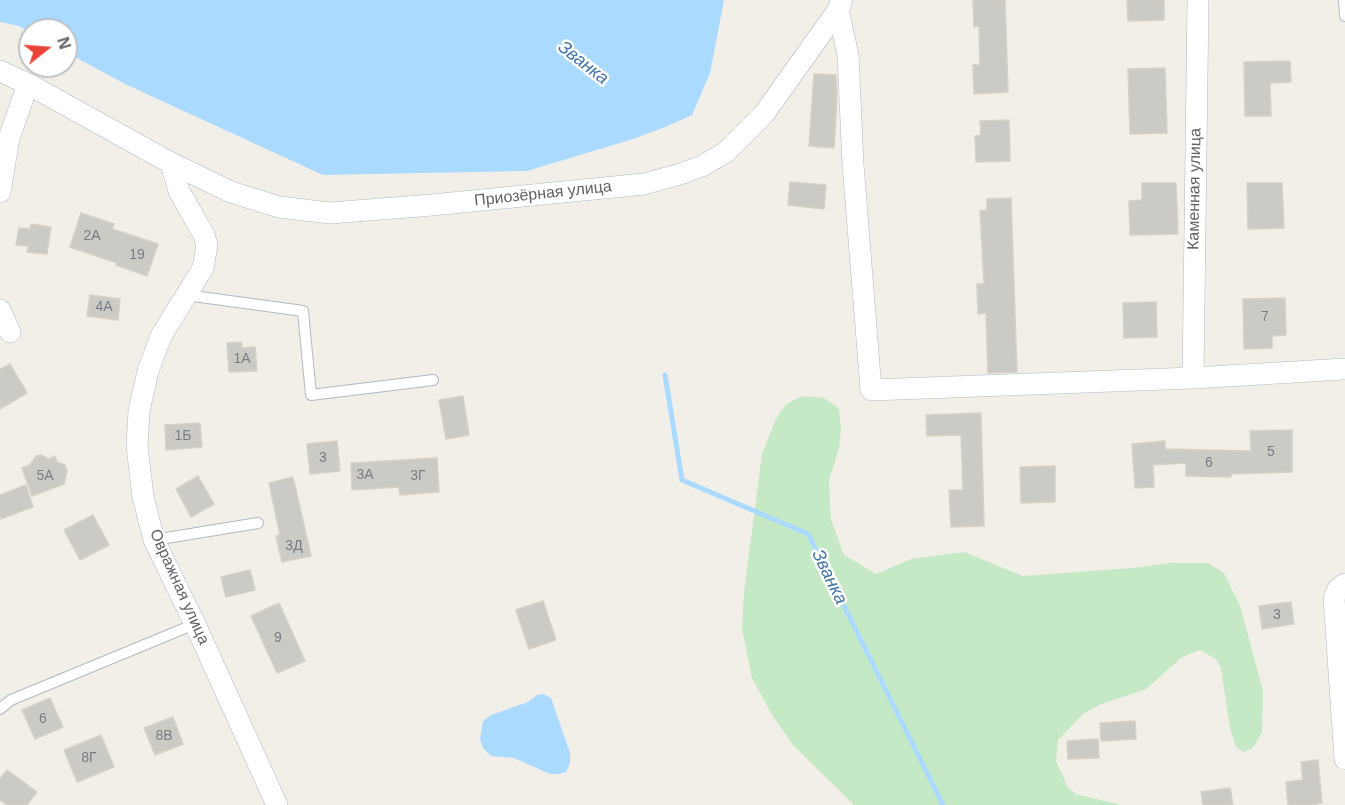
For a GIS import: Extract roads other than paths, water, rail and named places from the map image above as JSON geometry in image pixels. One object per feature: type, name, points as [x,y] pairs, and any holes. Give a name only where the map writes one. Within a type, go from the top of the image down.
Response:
[{"type":"street","name":"Каменная улица","points":[[1193,378],[1198,0]]},
{"type":"street","points":[[840,5],[848,55],[853,164],[871,390],[1193,378],[1345,369]]},
{"type":"street","name":"Приозёрная улица","points":[[0,71],[28,84],[171,163],[231,192],[279,207],[330,213],[432,205],[644,184],[702,166],[726,152],[764,114],[840,5]]},
{"type":"street","points":[[0,192],[9,138],[28,84]]},
{"type":"street","name":"Овражная улица","points":[[171,163],[179,191],[204,235],[207,245],[202,267],[161,336],[148,371],[139,411],[137,446],[143,497],[154,540],[195,624],[277,805]]},
{"type":"street","points":[[0,310],[10,332]]},
{"type":"street","points":[[1340,591],[1345,759]]},
{"type":"lane","points":[[1344,0],[1345,16]]},
{"type":"lane","points":[[186,295],[303,311],[311,395],[433,380]]},
{"type":"lane","points":[[154,540],[258,523]]},
{"type":"lane","points":[[0,709],[11,700],[195,624]]},
{"type":"water","points":[[0,0],[724,0],[710,73],[692,115],[633,139],[527,171],[323,175],[125,84],[78,59],[78,18],[18,18],[18,26],[0,22]]},
{"type":"water","points":[[543,694],[551,698],[570,753],[570,763],[566,772],[559,774],[550,774],[514,758],[491,756],[483,748],[480,739],[483,721],[491,715],[528,702],[537,695]]},
{"type":"waterway","name":"Званка","points":[[665,375],[682,480],[808,534],[943,805]]}]
